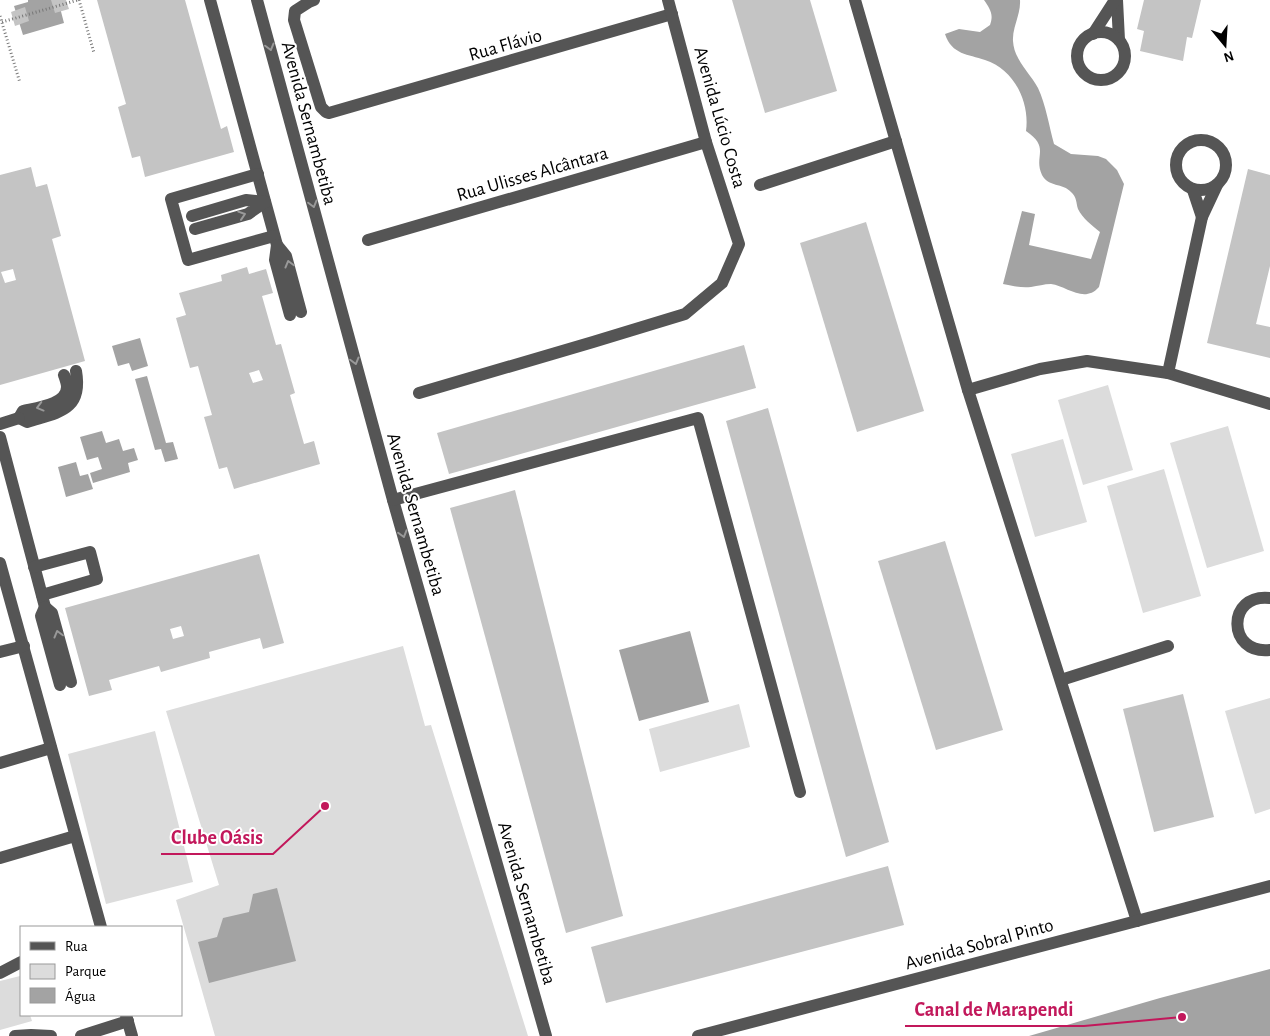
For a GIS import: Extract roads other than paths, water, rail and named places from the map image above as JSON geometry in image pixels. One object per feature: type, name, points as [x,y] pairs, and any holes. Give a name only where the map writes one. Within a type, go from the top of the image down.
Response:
[{"type":"street","points":[[210,0],[276,240],[286,256],[295,313]]},
{"type":"street","name":"Avenida Sernambetiba","points":[[258,0],[393,500],[546,1036]]},
{"type":"street","name":"Rua Flávio","points":[[314,0],[295,11],[294,20],[321,107],[330,113],[672,14]]},
{"type":"street","name":"Avenida Lúcio Costa","points":[[419,393],[685,314],[722,283],[739,244],[706,142],[668,0]]},
{"type":"street","points":[[855,0],[968,390],[1137,921]]},
{"type":"street","points":[[1116,0],[1119,40],[1125,51],[1126,59],[1119,74],[1112,78],[1104,81],[1089,78],[1083,73],[1077,59],[1078,50],[1081,43],[1093,34],[1116,0]]},
{"type":"street","points":[[1093,34],[1109,33],[1119,40]]},
{"type":"street","points":[[1168,373],[1202,217],[1226,170],[1226,162],[1218,146],[1202,140],[1186,144],[1180,150],[1175,165],[1180,180],[1193,190],[1209,189],[1217,185]]},
{"type":"street","points":[[760,185],[896,141]]},
{"type":"street","name":"Rua Ulisses Alcântara","points":[[368,240],[706,142]]},
{"type":"street","points":[[258,174],[171,199],[188,260],[276,240]]},
{"type":"street","points":[[1193,190],[1202,217]]},
{"type":"street","points":[[192,216],[246,200],[265,202]]},
{"type":"street","points":[[195,229],[248,214],[265,202]]},
{"type":"street","points":[[968,390],[1040,368],[1087,361],[1168,373],[1270,404]]},
{"type":"street","points":[[19,418],[27,422],[60,412],[68,407],[75,400],[78,392],[76,370]]},
{"type":"street","points":[[0,424],[19,418],[23,411],[60,400],[66,393],[67,386],[64,375]]},
{"type":"street","points":[[393,500],[698,418],[800,792]]},
{"type":"street","points":[[0,437],[43,601],[52,613],[65,683]]},
{"type":"street","points":[[34,567],[90,552],[97,580],[43,601]]},
{"type":"street","points":[[0,563],[101,926]]},
{"type":"street","points":[[1267,595],[1251,600],[1244,605],[1239,612],[1237,629],[1245,644],[1260,651],[1270,650]]},
{"type":"street","points":[[0,652],[24,646]]},
{"type":"street","points":[[1060,680],[1168,646]]},
{"type":"street","points":[[0,763],[51,748]]},
{"type":"street","points":[[0,858],[75,836]]},
{"type":"street","name":"Avenida Sobral Pinto","points":[[698,1036],[1270,886]]},
{"type":"street","points":[[0,973],[20,963]]},
{"type":"street","points":[[81,1036],[127,1018],[132,1036]]},
{"type":"street","points":[[15,1036],[51,1036]]},
{"type":"water","points":[[28,0],[58,0],[64,23],[23,35],[14,6],[28,2]]},
{"type":"water","points":[[984,0],[1020,0],[1013,36],[1014,48],[1019,60],[1035,82],[1041,95],[1054,144],[1071,154],[1098,156],[1106,159],[1117,170],[1124,184],[1099,287],[1093,292],[1087,294],[1075,293],[1051,284],[1017,287],[1003,284],[1022,211],[1035,214],[1029,245],[1091,259],[1100,232],[1082,216],[1073,194],[1068,189],[1048,181],[1042,175],[1039,162],[1040,147],[1038,142],[1026,131],[1025,109],[1018,88],[1012,79],[995,64],[961,53],[948,41],[945,34],[959,29],[980,32],[990,25],[990,9]]},
{"type":"water","points":[[140,338],[148,366],[132,371],[129,363],[118,366],[112,346]]},
{"type":"water","points":[[147,376],[166,443],[173,442],[178,459],[165,462],[161,449],[155,450],[135,379]]},
{"type":"water","points":[[102,431],[106,443],[119,439],[123,451],[134,448],[138,460],[128,463],[130,472],[93,483],[90,473],[102,469],[98,457],[87,460],[80,437]]},
{"type":"water","points":[[76,462],[80,476],[88,474],[93,489],[66,497],[58,467]]},
{"type":"water","points":[[690,631],[709,702],[639,721],[619,650]]},
{"type":"water","points":[[277,888],[296,961],[209,983],[198,942],[217,937],[223,918],[249,912],[253,894]]},
{"type":"water","points":[[1270,969],[1270,1036],[1029,1036],[1160,998]]},
{"type":"place","name":"Clube Oásis","points":[[325,806]]},
{"type":"place","name":"Canal de Marapendi","points":[[1182,1017]]}]
